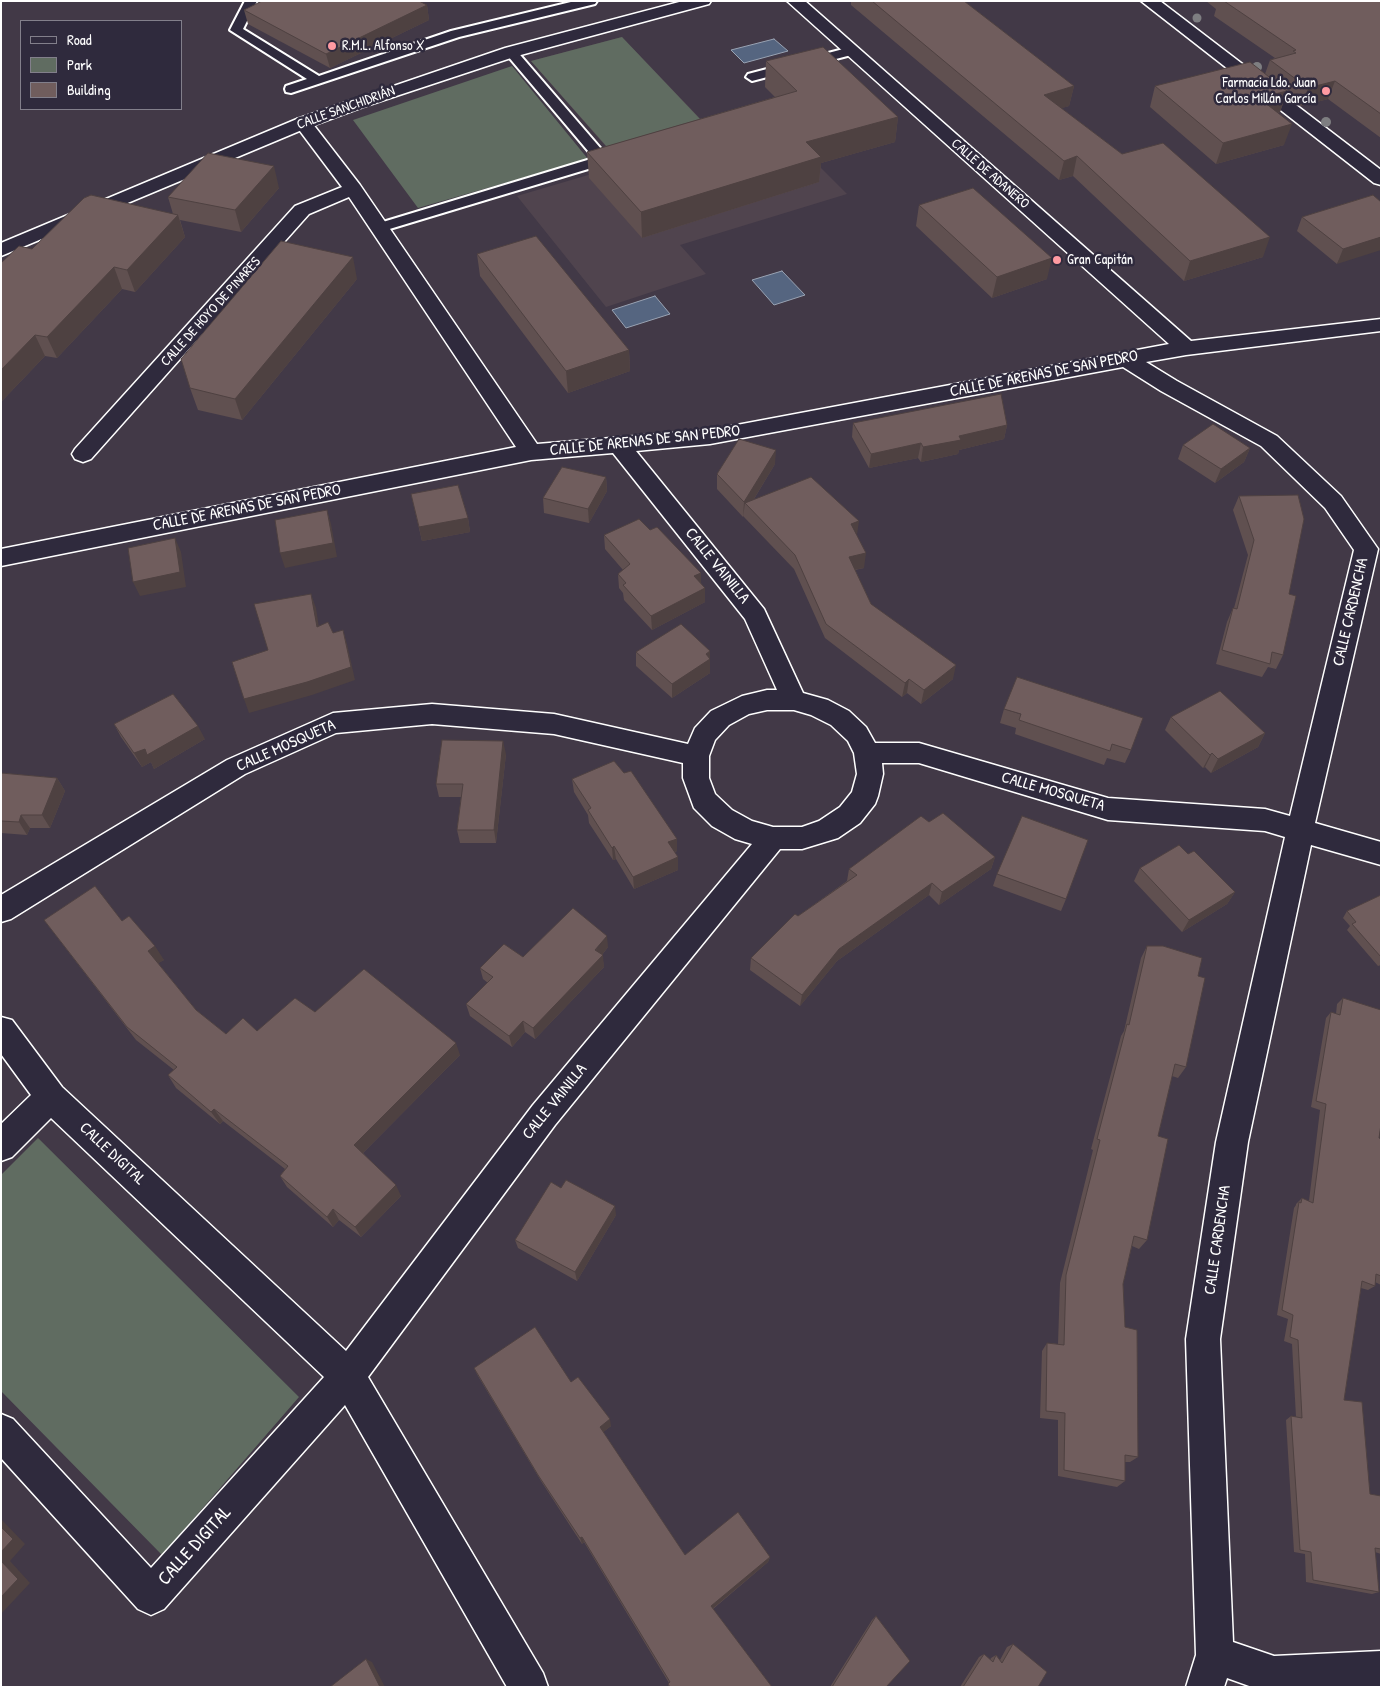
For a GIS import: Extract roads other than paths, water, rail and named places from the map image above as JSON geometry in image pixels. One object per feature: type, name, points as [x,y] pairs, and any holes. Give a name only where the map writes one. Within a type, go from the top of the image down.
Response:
[{"type":"street","name":"CALLE SANCHIDRIÁN","points":[[1,250],[303,123],[511,52],[703,1]]},
{"type":"street","name":"CALLE DE ADANERO","points":[[795,1],[1186,348]]},
{"type":"street","points":[[1149,1],[1381,179]]},
{"type":"street","points":[[303,123],[353,189],[531,452]]},
{"type":"street","name":"CALLE DE HOYO DE PINARES","points":[[83,454],[302,210],[353,189]]},
{"type":"street","name":"CALLE DE ARENAS DE SAN PEDRO","points":[[1,558],[531,452],[710,438],[1186,348],[1381,324]]},
{"type":"street","name":"CALLE CARDENCHA","points":[[1126,359],[1168,386],[1269,441],[1334,502],[1366,549],[1300,831],[1232,1142],[1203,1339],[1210,1671],[1274,1675],[1381,1670]]},
{"type":"street","name":"CALLE VAINILLA","points":[[619,445],[755,615],[794,700]]},
{"type":"street","points":[[767,700],[794,700],[819,706],[840,718],[857,734],[867,753],[870,774],[864,796],[850,815],[828,830],[802,838],[773,838],[745,831],[722,818],[704,800],[696,778],[696,756],[704,735],[720,718],[742,706],[767,700]]},
{"type":"street","name":"CALLE MOSQUETA","points":[[1,910],[236,768],[333,722],[432,714],[554,724],[696,756]]},
{"type":"street","name":"CALLE MOSQUETA","points":[[867,753],[919,752],[1108,809],[1266,820],[1300,831]]},
{"type":"street","points":[[1300,831],[1381,854]]},
{"type":"street","name":"CALLE VAINILLA","points":[[348,1376],[544,1114],[773,838]]},
{"type":"street","name":"CALLE DIGITAL","points":[[1,1030],[51,1097],[348,1376],[529,1687]]},
{"type":"street","points":[[1,1146],[51,1097]]},
{"type":"street","name":"CALLE DIGITAL","points":[[1,1432],[150,1596],[348,1376]]},
{"type":"lane","points":[[251,1],[240,19],[236,30],[317,80]]},
{"type":"lane","points":[[291,88],[455,34],[550,6],[591,1]]},
{"type":"lane","points":[[752,78],[851,51]]},
{"type":"lane","points":[[378,228],[603,160],[511,52]]},
{"type":"water","points":[[774,39],[788,51],[744,63],[731,50]]},
{"type":"water","points":[[782,271],[805,295],[774,305],[752,280]]},
{"type":"water","points":[[655,296],[670,314],[626,328],[612,310]]},
{"type":"place","name":"R.M.L. Alfonso X","points":[[332,46]]},
{"type":"place","name":"Farmacia Ldo. Juan Carlos Millán García","points":[[1326,91]]},
{"type":"place","name":"Gran Capitán","points":[[1057,260]]}]
